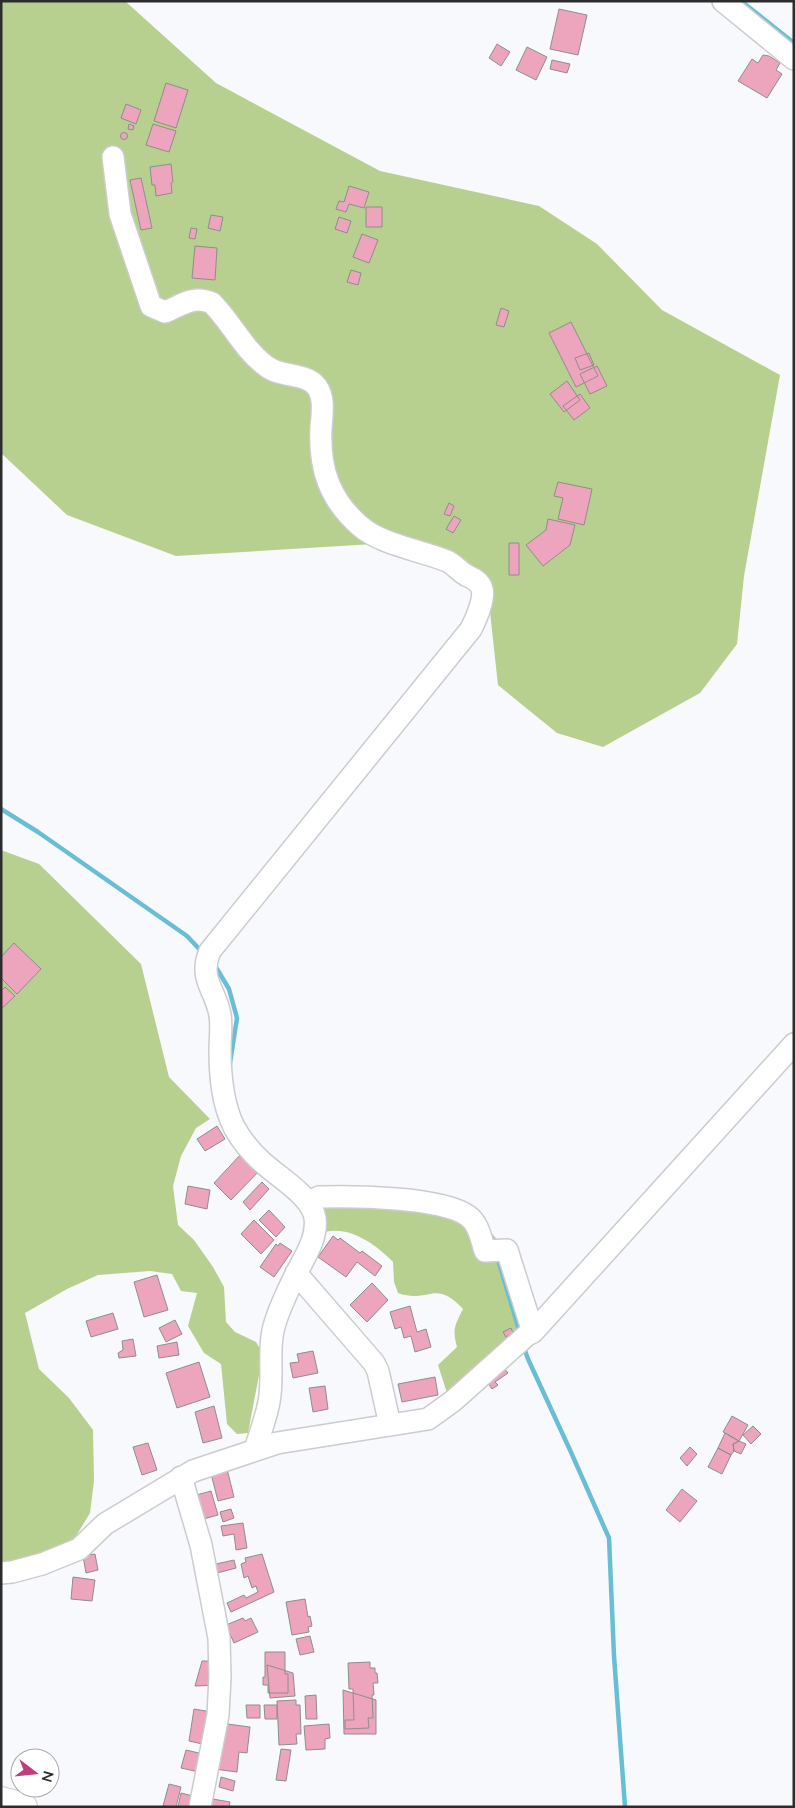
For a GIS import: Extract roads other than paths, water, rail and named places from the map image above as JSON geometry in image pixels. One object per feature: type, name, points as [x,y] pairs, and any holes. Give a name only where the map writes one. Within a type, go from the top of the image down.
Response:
[{"type":"highway","points":[[1,1801],[23,1807]]},
{"type":"street","points":[[723,1],[794,59]]},
{"type":"street","points":[[113,157],[120,214],[151,306],[165,312],[195,299],[203,299],[212,303],[253,355],[267,368],[281,374],[310,380],[317,387],[321,395],[320,439],[323,469],[332,493],[346,512],[360,526],[373,535],[449,562],[464,574],[477,581],[482,589],[481,603],[471,629],[210,951],[206,960],[205,970],[211,992],[219,1008],[222,1025],[220,1054],[221,1085],[234,1125],[251,1152],[310,1202],[316,1219],[314,1234],[308,1252],[296,1273],[274,1325],[270,1402],[255,1449]]},
{"type":"street","points":[[1,1573],[42,1564],[79,1549],[105,1524],[192,1471],[277,1443],[428,1419],[453,1401],[527,1335],[533,1332],[794,1044]]},
{"type":"street","points":[[310,1202],[319,1197],[390,1199],[444,1205],[469,1216],[478,1229],[485,1251],[507,1250],[533,1332]]},
{"type":"street","points":[[296,1273],[374,1363],[378,1371],[390,1425]]},
{"type":"street","points":[[181,1477],[201,1545],[219,1638],[220,1677],[218,1715],[200,1807]]},
{"type":"waterway","points":[[741,1],[794,43]]},
{"type":"waterway","points":[[1,809],[38,832],[187,936],[203,953]]},
{"type":"waterway","points":[[214,964],[229,989],[237,1018],[230,1063]]},
{"type":"waterway","points":[[497,1256],[520,1333]]},
{"type":"waterway","points":[[523,1345],[609,1538],[614,1656],[625,1807]]}]
